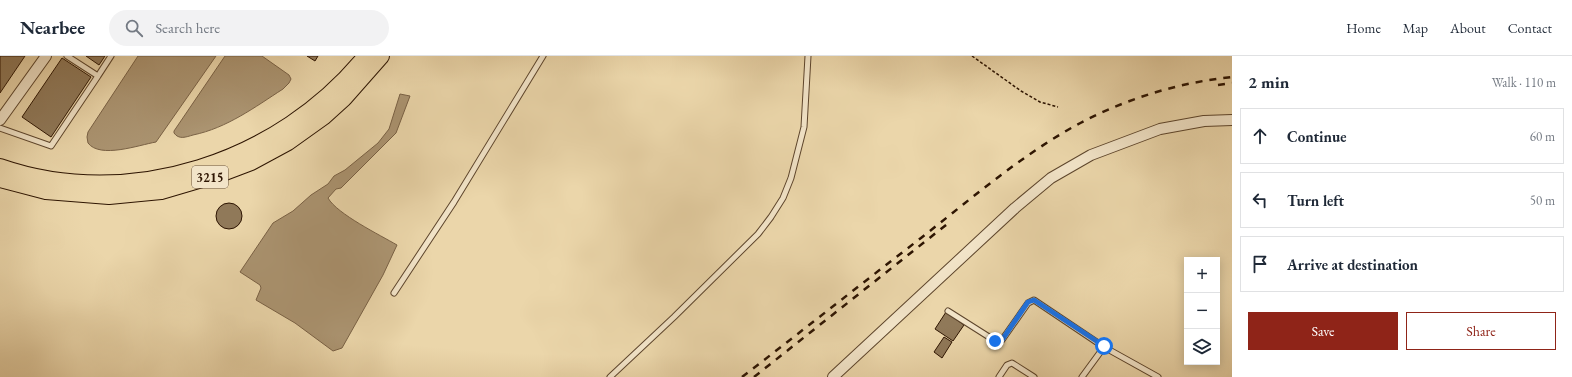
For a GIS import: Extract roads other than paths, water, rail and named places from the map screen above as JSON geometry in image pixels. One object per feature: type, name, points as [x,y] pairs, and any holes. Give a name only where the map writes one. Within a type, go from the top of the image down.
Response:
[{"type":"main road","name":"3215","points":[[0,167],[33,176],[78,182],[112,184],[147,181],[202,168],[254,147],[280,132],[312,109],[338,87],[366,56]]},
{"type":"main road","name":"3215","points":[[0,179],[46,191],[109,196],[162,191],[222,173],[251,162],[288,142],[323,117],[344,98],[381,56]]},
{"type":"street","points":[[0,120],[46,56]]},
{"type":"street","points":[[833,377],[1015,208],[1051,178],[1091,155],[1160,129],[1204,121],[1232,120]]},
{"type":"lane","points":[[67,56],[98,76]]},
{"type":"lane","points":[[0,128],[51,146],[111,56]]},
{"type":"lane","points":[[394,293],[454,202],[543,56]]},
{"type":"lane","points":[[610,377],[674,317],[758,234],[772,217],[783,198],[791,178],[804,127],[808,56]]},
{"type":"lane","points":[[948,311],[997,342],[1002,340],[1028,302],[1034,300],[1104,346],[1158,377]]},
{"type":"lane","points":[[1082,377],[1104,346]]},
{"type":"lane","points":[[999,377],[1007,365],[1012,363],[1034,377]]},
{"type":"railway","points":[[742,377],[1024,158],[1061,134],[1101,113],[1144,96],[1165,89],[1188,84],[1232,77]]},
{"type":"railway","points":[[1218,85],[1232,83]]},
{"type":"railway","points":[[754,377],[951,221]]}]
